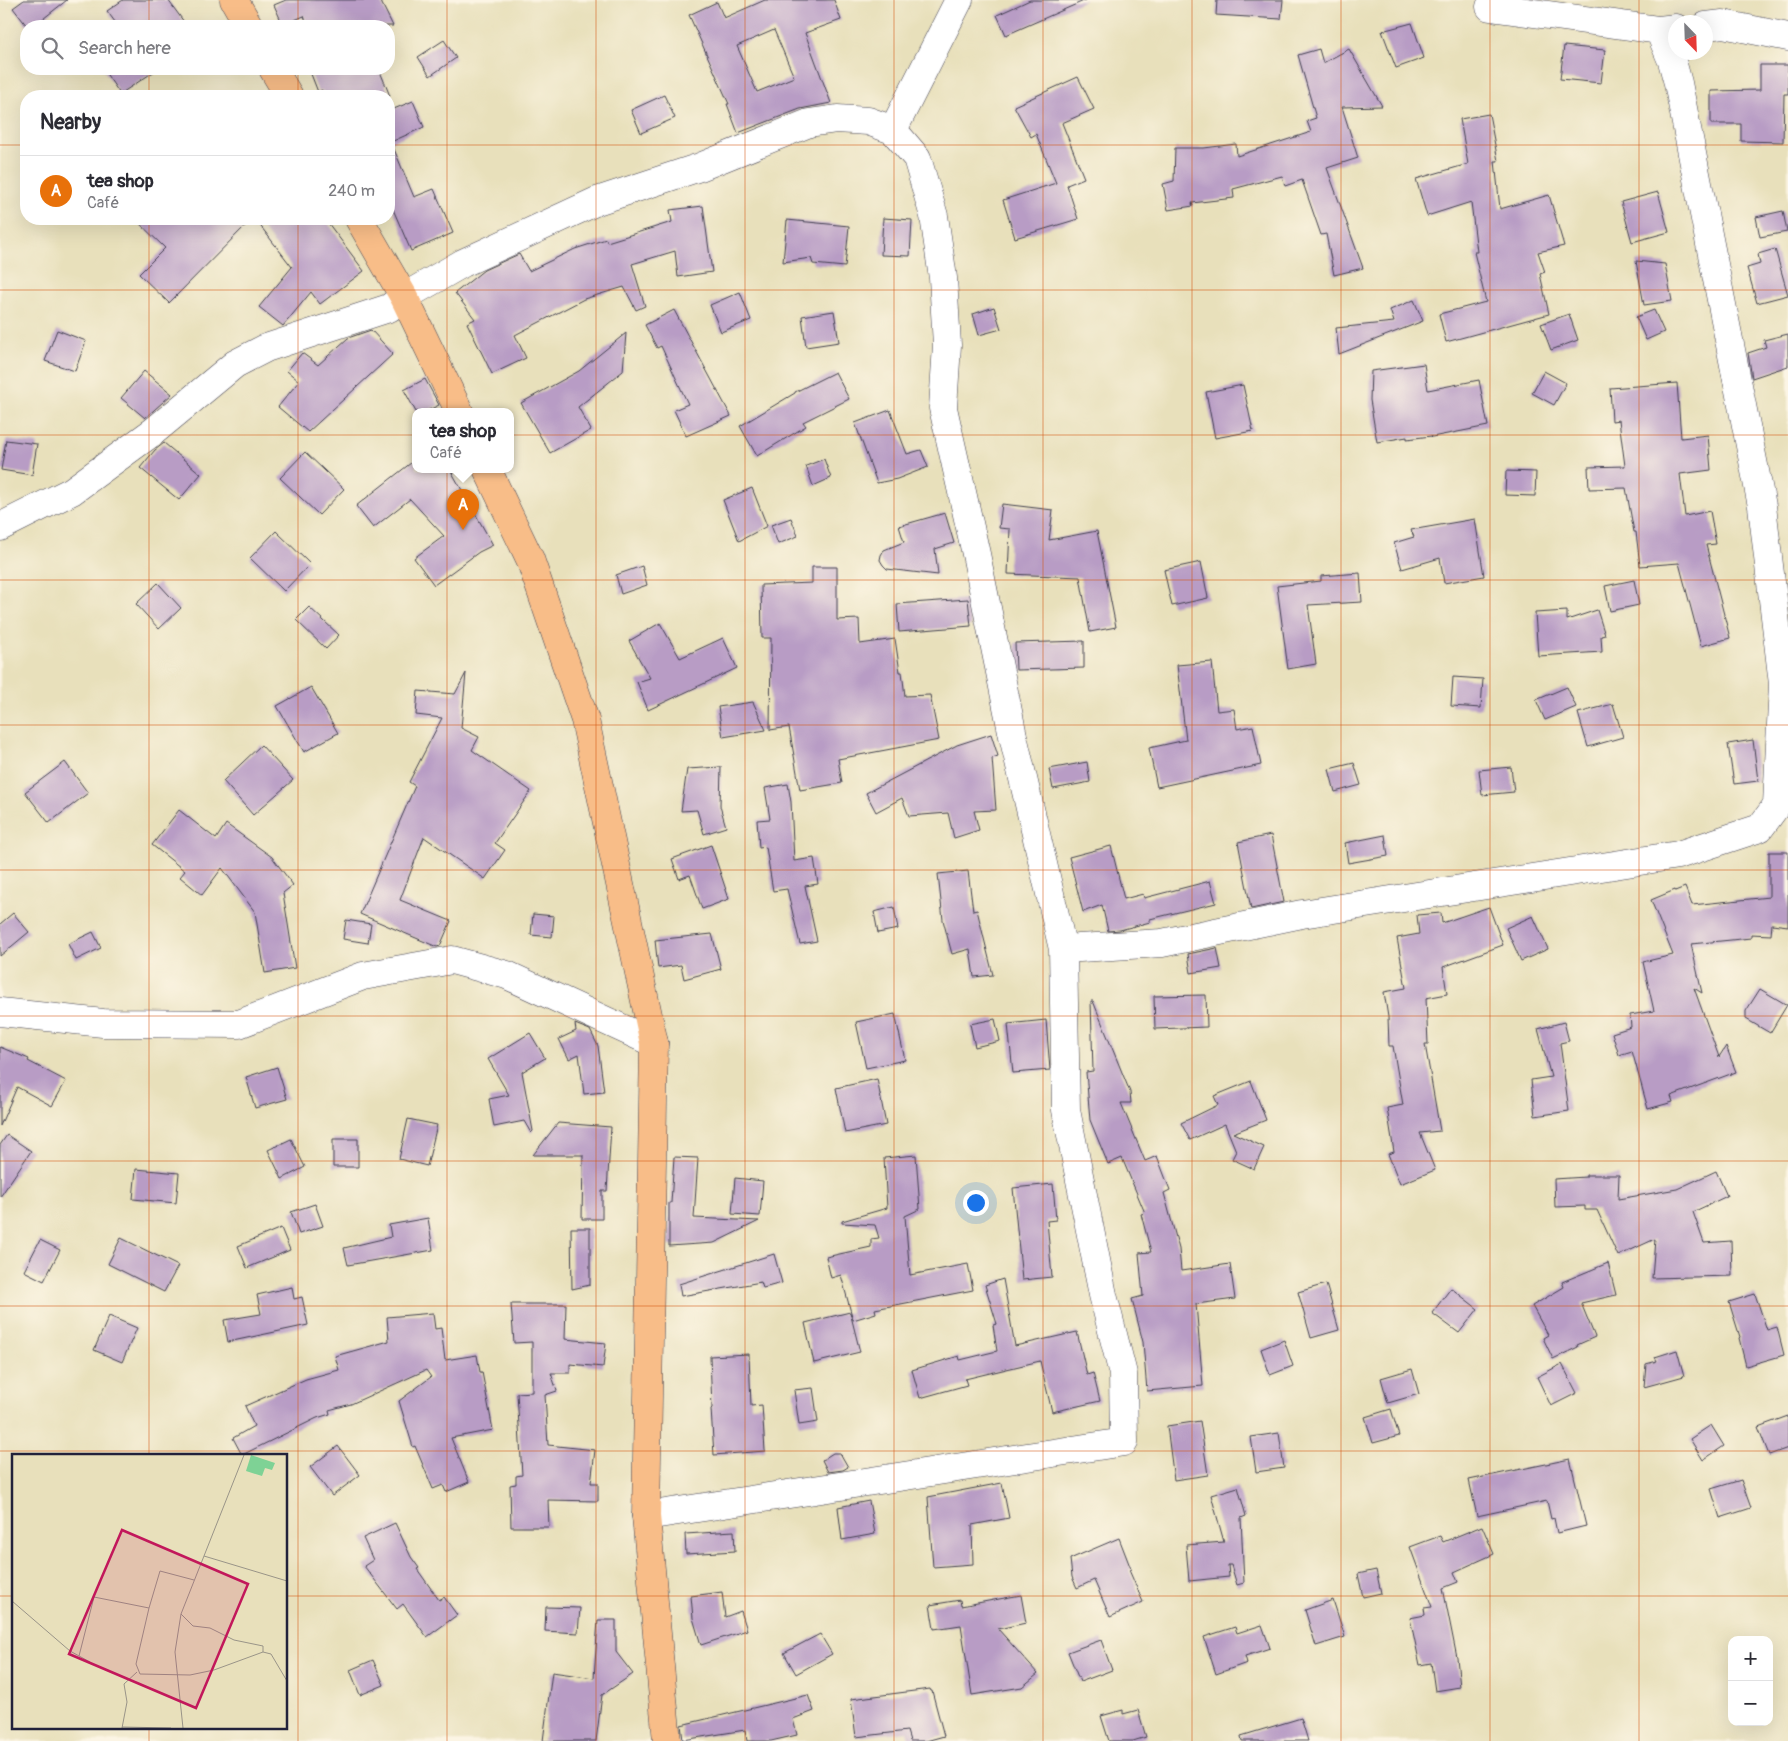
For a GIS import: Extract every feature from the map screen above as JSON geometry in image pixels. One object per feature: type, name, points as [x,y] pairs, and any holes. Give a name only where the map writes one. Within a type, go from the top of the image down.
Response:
[{"type":"highway","points":[[234,0],[246,20]]},
{"type":"highway","points":[[277,75],[285,90]]},
{"type":"highway","points":[[362,225],[404,297],[458,408]]},
{"type":"highway","points":[[489,473],[530,559],[585,720],[654,1043],[646,1516],[667,1741]]},
{"type":"street","points":[[893,130],[959,0]]},
{"type":"street","points":[[1063,949],[1162,943],[1302,914],[1678,855],[1760,828],[1777,805],[1783,684],[1762,506],[1667,29],[1490,7]]},
{"type":"street","points":[[1713,25],[1723,24],[1788,37]]},
{"type":"street","points":[[0,527],[72,491],[154,431],[235,364],[266,348],[382,310],[463,263],[597,201],[700,167],[809,123],[837,120],[868,121],[893,130],[917,158],[934,216],[943,278],[947,345],[943,408],[1014,736],[1063,949],[1066,1110],[1103,1295],[1123,1374],[1124,1442],[646,1516]]},
{"type":"street","points":[[0,1012],[102,1023],[238,1024],[363,976],[452,960],[507,975],[654,1043]]},
{"type":"building","points":[[24,0],[67,0],[42,20],[22,20],[13,8]]},
{"type":"building","points":[[123,0],[168,0],[183,20],[114,20],[107,11]]},
{"type":"building","points":[[286,0],[380,0],[390,20],[306,20],[304,16],[295,20],[281,20],[274,5]]},
{"type":"building","points":[[765,0],[834,0],[841,20],[805,33],[831,103],[800,109],[738,133],[727,104],[729,104],[689,15],[717,2],[724,18]],"holes":[[[774,30],[794,77],[757,92],[737,46]]]},
{"type":"building","points":[[1030,0],[1086,0],[1006,35],[997,15]]},
{"type":"building","points":[[1217,0],[1283,0],[1281,19],[1216,15]]},
{"type":"building","points":[[1412,23],[1424,58],[1396,68],[1382,31]]},
{"type":"building","points":[[444,40],[456,58],[430,76],[418,57]]},
{"type":"building","points":[[1564,46],[1605,50],[1601,83],[1560,79]]},
{"type":"building","points":[[1319,49],[1323,63],[1349,49],[1382,106],[1342,107],[1358,158],[1327,168],[1363,268],[1334,275],[1326,234],[1321,235],[1302,180],[1285,186],[1282,176],[1233,189],[1234,198],[1192,203],[1193,206],[1168,210],[1163,184],[1174,181],[1175,148],[1204,148],[1236,144],[1237,156],[1311,132],[1307,121],[1316,118],[1298,55]]},
{"type":"building","points":[[1760,65],[1788,65],[1788,94],[1784,94],[1783,142],[1741,141],[1741,124],[1711,124],[1711,91],[1760,90]]},
{"type":"building","points":[[107,75],[149,75],[126,90],[117,90]]},
{"type":"building","points":[[311,75],[381,75],[388,90],[322,90],[317,90]]},
{"type":"building","points":[[1078,77],[1094,109],[1062,123],[1084,178],[1067,185],[1078,219],[1015,238],[1003,200],[1056,183],[1036,134],[1031,137],[1014,106]]},
{"type":"building","points":[[664,95],[675,118],[641,133],[631,110]]},
{"type":"building","points":[[413,101],[424,127],[395,140],[395,108]]},
{"type":"building","points":[[1489,114],[1498,161],[1495,161],[1500,209],[1549,195],[1564,246],[1538,252],[1545,272],[1540,274],[1549,314],[1446,342],[1439,314],[1486,302],[1474,252],[1477,252],[1471,202],[1427,216],[1416,179],[1468,164],[1460,119]]},
{"type":"building","points":[[395,152],[414,197],[434,189],[453,233],[411,251],[395,214]]},
{"type":"building","points":[[1658,192],[1669,232],[1632,242],[1621,202]]},
{"type":"building","points":[[703,206],[712,272],[678,277],[675,251],[632,264],[645,306],[636,310],[624,287],[584,299],[515,335],[526,358],[492,374],[467,323],[475,319],[455,293],[484,270],[519,254],[529,271],[575,249],[606,239],[607,242],[672,222],[670,210]]},
{"type":"building","points":[[1783,211],[1787,232],[1760,237],[1756,217]]},
{"type":"building","points":[[883,218],[912,220],[910,256],[881,255]]},
{"type":"building","points":[[787,220],[849,226],[845,267],[813,264],[811,258],[783,262]]},
{"type":"building","points":[[141,225],[246,225],[169,303],[139,274],[165,248]]},
{"type":"building","points":[[260,225],[330,225],[364,271],[320,304],[311,292],[283,326],[259,307],[292,267]]},
{"type":"building","points":[[1775,249],[1788,295],[1757,303],[1747,268],[1760,264],[1758,254]]},
{"type":"building","points":[[1636,261],[1665,264],[1672,301],[1644,305]]},
{"type":"building","points":[[740,292],[751,320],[721,332],[710,305]]},
{"type":"building","points":[[1414,300],[1423,321],[1339,354],[1336,328],[1394,322],[1390,310]]},
{"type":"building","points":[[994,307],[1001,329],[979,335],[973,314]]},
{"type":"building","points":[[674,310],[731,416],[686,436],[674,410],[688,404],[661,346],[657,348],[645,325]]},
{"type":"building","points":[[1654,310],[1664,332],[1646,340],[1636,317]]},
{"type":"building","points":[[834,311],[839,342],[806,347],[802,316]]},
{"type":"building","points":[[1569,314],[1578,340],[1551,350],[1541,324]]},
{"type":"building","points":[[57,330],[86,341],[75,371],[45,361]]},
{"type":"building","points":[[371,330],[393,354],[308,432],[278,407],[299,381],[287,371],[302,353],[318,365],[348,338]]},
{"type":"building","points":[[626,333],[623,371],[578,407],[591,430],[550,453],[521,403],[579,371]]},
{"type":"building","points":[[1788,334],[1788,366],[1752,378],[1748,353],[1766,347],[1764,340]]},
{"type":"building","points":[[1424,364],[1428,390],[1479,380],[1488,426],[1432,437],[1407,439],[1407,437],[1377,442],[1370,400],[1371,371]]},
{"type":"building","points":[[144,371],[172,394],[145,418],[121,398]]},
{"type":"building","points":[[1544,371],[1566,383],[1554,405],[1532,393]]},
{"type":"building","points":[[835,372],[849,399],[803,422],[806,426],[757,456],[740,426],[795,392]]},
{"type":"building","points":[[425,379],[439,405],[433,408],[414,408],[404,390]]},
{"type":"building","points":[[1677,383],[1681,438],[1708,435],[1711,470],[1680,474],[1685,516],[1710,511],[1716,544],[1706,545],[1730,638],[1701,646],[1679,563],[1640,566],[1636,532],[1634,532],[1626,488],[1589,489],[1588,467],[1625,466],[1619,420],[1612,421],[1610,388]]},
{"type":"building","points":[[1243,385],[1253,431],[1215,438],[1206,392]]},
{"type":"building","points":[[890,410],[907,454],[921,450],[928,467],[897,479],[877,483],[855,423]]},
{"type":"building","points":[[6,440],[37,444],[32,475],[1,470]]},
{"type":"building","points":[[164,443],[201,474],[179,500],[140,468],[155,450]]},
{"type":"building","points":[[305,452],[344,489],[319,515],[280,478]]},
{"type":"building","points":[[824,459],[831,478],[813,486],[806,466]]},
{"type":"building","points":[[412,462],[412,473],[452,473],[493,545],[479,552],[434,585],[414,558],[444,536],[410,499],[373,528],[356,506]]},
{"type":"building","points":[[1506,471],[1536,472],[1535,496],[1505,495]]},
{"type":"building","points":[[752,488],[767,526],[739,541],[723,500]]},
{"type":"building","points":[[1002,504],[1053,510],[1049,540],[1097,531],[1116,627],[1090,632],[1080,577],[1008,574],[1010,529],[999,528]]},
{"type":"building","points":[[945,513],[954,543],[935,549],[938,575],[887,569],[883,565],[880,560],[884,550],[904,542],[899,526]]},
{"type":"building","points":[[791,518],[798,536],[778,544],[771,525]]},
{"type":"building","points":[[1475,519],[1484,576],[1444,583],[1440,558],[1402,569],[1394,543],[1414,537],[1411,530]]},
{"type":"building","points":[[276,531],[310,564],[284,591],[250,558]]},
{"type":"building","points":[[1201,562],[1208,598],[1172,606],[1164,570]]},
{"type":"building","points":[[642,566],[647,585],[621,594],[616,575]]},
{"type":"building","points":[[812,567],[837,567],[837,620],[859,619],[860,644],[895,639],[905,696],[930,695],[939,740],[838,759],[842,783],[800,790],[789,727],[770,730],[771,638],[762,638],[761,585],[812,583]]},
{"type":"building","points":[[1360,573],[1362,602],[1308,605],[1316,664],[1288,669],[1277,586],[1321,581],[1321,576]]},
{"type":"building","points":[[1634,580],[1639,605],[1610,611],[1605,586]]},
{"type":"building","points":[[158,583],[181,608],[159,629],[136,604]]},
{"type":"building","points":[[968,599],[971,626],[899,632],[897,604]]},
{"type":"building","points":[[309,607],[339,635],[326,649],[296,620]]},
{"type":"building","points":[[1597,610],[1605,635],[1601,636],[1602,652],[1538,656],[1535,613],[1567,611],[1567,620]]},
{"type":"building","points":[[660,623],[680,658],[723,638],[737,668],[648,710],[637,682],[650,678],[629,641]]},
{"type":"building","points":[[1084,641],[1084,668],[1016,670],[1015,643]]},
{"type":"building","points":[[1212,662],[1217,711],[1234,709],[1237,729],[1253,726],[1261,765],[1157,787],[1149,748],[1186,740],[1177,665]]},
{"type":"building","points":[[466,673],[461,728],[479,737],[472,750],[531,791],[495,843],[505,850],[485,879],[424,837],[400,900],[451,921],[440,946],[437,947],[360,914],[415,786],[409,782],[442,718],[416,715],[418,691],[455,694]]},
{"type":"building","points":[[1453,677],[1483,679],[1481,708],[1451,706]]},
{"type":"building","points":[[311,687],[338,733],[304,752],[277,706]]},
{"type":"building","points":[[1567,687],[1576,707],[1545,720],[1536,700]]},
{"type":"building","points":[[753,702],[766,730],[723,737],[718,707]]},
{"type":"building","points":[[1613,704],[1623,737],[1588,747],[1578,713]]},
{"type":"building","points":[[991,734],[998,756],[992,758],[996,810],[974,811],[979,830],[954,838],[948,813],[909,816],[902,798],[876,812],[866,793],[957,745]]},
{"type":"building","points":[[1753,740],[1758,781],[1734,784],[1728,744]]},
{"type":"building","points":[[261,745],[293,780],[253,815],[223,781]]},
{"type":"building","points":[[65,762],[88,793],[49,823],[25,792]]},
{"type":"building","points":[[1087,762],[1090,782],[1053,789],[1049,769]]},
{"type":"building","points":[[1354,763],[1361,785],[1335,792],[1329,769]]},
{"type":"building","points":[[721,767],[720,806],[726,827],[704,834],[697,810],[681,811],[687,769]]},
{"type":"building","points":[[1511,767],[1514,792],[1482,795],[1479,770]]},
{"type":"building","points":[[788,784],[791,802],[794,861],[814,858],[818,884],[805,886],[817,941],[800,944],[787,889],[773,891],[766,847],[759,848],[757,820],[770,819],[765,788]]},
{"type":"building","points":[[179,810],[216,839],[226,824],[272,857],[293,885],[283,893],[295,968],[265,973],[255,912],[222,868],[202,895],[180,877],[185,871],[152,845]]},
{"type":"building","points":[[1271,835],[1284,902],[1251,909],[1238,842]]},
{"type":"building","points":[[1385,835],[1388,856],[1348,863],[1345,843]]},
{"type":"building","points":[[711,845],[729,899],[702,909],[690,875],[679,879],[672,859]]},
{"type":"building","points":[[1111,846],[1124,899],[1143,894],[1144,898],[1210,881],[1216,903],[1150,919],[1150,922],[1120,930],[1108,931],[1102,905],[1083,912],[1069,857]]},
{"type":"building","points":[[1769,852],[1788,852],[1788,926],[1772,924],[1771,935],[1751,934],[1751,938],[1691,944],[1702,993],[1694,988],[1719,1057],[1726,1046],[1736,1072],[1671,1096],[1673,1102],[1648,1109],[1632,1051],[1619,1055],[1612,1033],[1631,1027],[1630,1015],[1654,1011],[1643,962],[1673,955],[1651,900],[1685,887],[1692,905],[1769,897]]},
{"type":"building","points":[[968,871],[973,911],[977,910],[993,975],[974,977],[970,949],[952,954],[943,920],[938,874]]},
{"type":"building","points":[[894,907],[898,929],[878,933],[874,912]]},
{"type":"building","points":[[1489,907],[1503,945],[1443,967],[1447,994],[1426,998],[1428,1044],[1425,1044],[1440,1131],[1420,1133],[1435,1170],[1400,1184],[1388,1154],[1394,1152],[1387,1108],[1403,1105],[1393,1046],[1389,1046],[1388,1017],[1384,992],[1406,988],[1397,938],[1419,934],[1417,915],[1441,913],[1442,923]]},
{"type":"building","points":[[13,913],[29,932],[0,956],[0,924]]},
{"type":"building","points":[[533,914],[554,916],[552,937],[531,935]]},
{"type":"building","points":[[1533,916],[1548,949],[1521,961],[1506,928]]},
{"type":"building","points":[[346,920],[371,924],[368,943],[343,939]]},
{"type":"building","points":[[93,932],[101,948],[76,960],[68,944]]},
{"type":"building","points":[[712,934],[721,969],[684,979],[681,965],[658,968],[655,940]]},
{"type":"building","points":[[1217,948],[1221,968],[1191,973],[1188,954]]},
{"type":"building","points":[[1760,989],[1787,1005],[1770,1033],[1746,1019],[1746,1011]]},
{"type":"building","points":[[1206,995],[1207,1027],[1155,1029],[1154,996]]},
{"type":"building","points":[[1091,1001],[1093,1001],[1130,1092],[1131,1103],[1121,1103],[1145,1161],[1157,1156],[1170,1190],[1164,1193],[1179,1249],[1181,1271],[1230,1264],[1235,1299],[1196,1304],[1203,1386],[1147,1391],[1143,1342],[1132,1299],[1143,1296],[1139,1253],[1151,1252],[1141,1214],[1145,1213],[1122,1158],[1108,1164],[1090,1120],[1086,1072],[1093,1071]]},
{"type":"building","points":[[895,1014],[905,1060],[866,1068],[856,1022]]},
{"type":"building","points":[[995,1019],[1000,1041],[975,1047],[970,1024]]},
{"type":"building","points":[[1046,1020],[1050,1070],[1013,1073],[1008,1024]]},
{"type":"building","points":[[1564,1022],[1569,1041],[1560,1043],[1569,1111],[1535,1116],[1531,1080],[1551,1077],[1538,1029]]},
{"type":"building","points":[[575,1024],[590,1030],[598,1046],[604,1092],[584,1094],[579,1054],[569,1059],[559,1039],[576,1031]]},
{"type":"building","points":[[530,1033],[545,1058],[522,1072],[533,1131],[531,1133],[524,1121],[494,1127],[489,1099],[509,1095],[488,1059]]},
{"type":"building","points":[[0,1047],[29,1059],[28,1061],[66,1081],[52,1106],[17,1087],[0,1126]]},
{"type":"building","points":[[277,1067],[287,1099],[255,1108],[246,1077]]},
{"type":"building","points":[[877,1079],[886,1125],[845,1133],[836,1088]]},
{"type":"building","points":[[1251,1081],[1266,1120],[1233,1133],[1264,1147],[1254,1169],[1232,1159],[1236,1151],[1225,1124],[1190,1140],[1181,1123],[1218,1105],[1214,1096]]},
{"type":"building","points":[[408,1119],[437,1125],[427,1166],[399,1159]]},
{"type":"building","points":[[558,1123],[611,1127],[607,1191],[602,1191],[602,1219],[582,1219],[583,1155],[533,1155]]},
{"type":"building","points":[[7,1135],[31,1151],[0,1197],[0,1145]]},
{"type":"building","points":[[291,1139],[305,1167],[282,1179],[268,1150]]},
{"type":"building","points":[[333,1139],[358,1139],[358,1167],[333,1167]]},
{"type":"building","points":[[916,1155],[920,1209],[905,1216],[910,1275],[968,1264],[973,1290],[875,1309],[876,1313],[853,1320],[841,1275],[831,1278],[826,1257],[871,1247],[871,1239],[879,1238],[875,1225],[842,1223],[842,1221],[887,1208],[884,1158]]},
{"type":"building","points":[[674,1157],[698,1158],[694,1218],[759,1221],[714,1243],[669,1246],[669,1203],[671,1203]]},
{"type":"building","points":[[136,1169],[179,1173],[176,1203],[133,1199]]},
{"type":"building","points":[[1716,1171],[1727,1196],[1693,1212],[1704,1243],[1731,1241],[1732,1276],[1652,1278],[1655,1239],[1618,1256],[1597,1210],[1585,1210],[1585,1206],[1555,1207],[1554,1179],[1586,1177],[1586,1175],[1619,1175],[1618,1199],[1677,1189]]},
{"type":"building","points":[[735,1178],[763,1181],[760,1216],[732,1214]]},
{"type":"building","points":[[1053,1184],[1056,1220],[1047,1221],[1052,1277],[1022,1280],[1013,1188]]},
{"type":"building","points":[[315,1204],[323,1226],[299,1234],[291,1212]]},
{"type":"building","points":[[428,1218],[433,1250],[348,1265],[344,1248],[391,1237],[389,1225]]},
{"type":"building","points":[[281,1228],[290,1250],[247,1268],[238,1246]]},
{"type":"building","points":[[571,1228],[590,1228],[590,1285],[572,1289]]},
{"type":"building","points":[[121,1238],[178,1266],[164,1292],[108,1264]]},
{"type":"building","points":[[40,1240],[60,1250],[44,1281],[24,1271]]},
{"type":"building","points":[[774,1254],[782,1283],[763,1288],[761,1282],[681,1296],[679,1284]]},
{"type":"building","points":[[1608,1263],[1616,1295],[1581,1303],[1595,1337],[1553,1359],[1543,1338],[1548,1335],[1532,1306],[1564,1287],[1562,1282]]},
{"type":"building","points":[[1003,1279],[1015,1346],[1077,1332],[1087,1375],[1093,1373],[1100,1401],[1052,1412],[1040,1361],[965,1379],[967,1385],[920,1398],[912,1370],[959,1356],[960,1360],[997,1351],[993,1325],[997,1324],[985,1285]]},
{"type":"building","points":[[1326,1284],[1339,1330],[1311,1338],[1298,1292]]},
{"type":"building","points":[[292,1287],[294,1299],[302,1297],[308,1325],[228,1342],[224,1320],[261,1314],[257,1295]]},
{"type":"building","points":[[1451,1288],[1478,1309],[1459,1333],[1432,1313]]},
{"type":"building","points":[[1755,1294],[1767,1330],[1777,1327],[1784,1355],[1746,1366],[1740,1337],[1729,1302]]},
{"type":"building","points":[[511,1304],[566,1304],[565,1339],[606,1343],[603,1367],[570,1364],[570,1373],[551,1373],[557,1391],[545,1395],[548,1445],[595,1450],[591,1483],[598,1483],[598,1501],[548,1500],[549,1527],[511,1527],[510,1485],[516,1484],[516,1476],[522,1475],[517,1393],[532,1392],[532,1342],[514,1343]]},
{"type":"building","points":[[850,1312],[860,1352],[814,1363],[805,1323]]},
{"type":"building","points":[[433,1313],[435,1329],[441,1328],[445,1360],[477,1355],[493,1430],[451,1438],[469,1482],[446,1492],[443,1485],[433,1489],[415,1446],[413,1447],[399,1401],[431,1377],[426,1370],[351,1404],[329,1410],[330,1414],[317,1418],[241,1454],[233,1438],[254,1426],[245,1406],[306,1379],[339,1370],[335,1356],[389,1341],[387,1317]]},
{"type":"building","points":[[109,1316],[137,1328],[122,1362],[94,1350]]},
{"type":"building","points":[[1284,1340],[1293,1366],[1270,1375],[1261,1349]]},
{"type":"building","points":[[1677,1350],[1684,1376],[1644,1387],[1646,1364],[1657,1361],[1655,1357]]},
{"type":"building","points":[[749,1354],[751,1406],[762,1405],[765,1451],[714,1455],[710,1356]]},
{"type":"building","points":[[1562,1364],[1577,1393],[1551,1406],[1537,1377]]},
{"type":"building","points":[[1412,1369],[1419,1394],[1388,1403],[1381,1378]]},
{"type":"building","points":[[813,1388],[818,1422],[799,1425],[794,1390]]},
{"type":"building","points":[[1391,1409],[1399,1436],[1373,1443],[1365,1417]]},
{"type":"building","points":[[1788,1416],[1788,1448],[1769,1455],[1758,1427]]},
{"type":"building","points":[[1200,1421],[1208,1475],[1174,1480],[1167,1426]]},
{"type":"building","points":[[1711,1425],[1724,1446],[1703,1460],[1690,1439]]},
{"type":"building","points":[[1279,1433],[1284,1468],[1256,1472],[1251,1437]]},
{"type":"building","points":[[338,1446],[360,1475],[332,1496],[310,1467]]},
{"type":"building","points":[[833,1453],[840,1453],[848,1467],[843,1470],[828,1472],[822,1460]]},
{"type":"building","points":[[1570,1459],[1586,1526],[1557,1533],[1554,1518],[1551,1519],[1547,1501],[1477,1516],[1469,1480]]},
{"type":"building","points":[[1741,1480],[1751,1508],[1720,1518],[1711,1489]]},
{"type":"building","points":[[1002,1483],[1009,1518],[972,1525],[973,1564],[933,1567],[928,1497]]},
{"type":"building","points":[[1238,1487],[1246,1516],[1241,1518],[1244,1583],[1237,1585],[1231,1565],[1228,1565],[1229,1577],[1189,1581],[1186,1545],[1224,1542],[1211,1495]]},
{"type":"building","points":[[869,1501],[875,1534],[842,1540],[838,1507]]},
{"type":"building","points":[[395,1523],[411,1557],[419,1568],[417,1569],[439,1600],[444,1597],[457,1615],[427,1637],[403,1604],[397,1609],[364,1566],[373,1560],[363,1538]]},
{"type":"building","points":[[1482,1526],[1494,1554],[1454,1572],[1458,1582],[1443,1588],[1457,1658],[1460,1687],[1435,1691],[1431,1663],[1420,1665],[1410,1618],[1425,1615],[1424,1608],[1432,1607],[1410,1547],[1440,1536],[1443,1542]]},
{"type":"building","points":[[734,1531],[735,1551],[686,1554],[685,1534]]},
{"type":"building","points":[[1119,1538],[1131,1569],[1129,1570],[1143,1602],[1110,1617],[1094,1580],[1077,1588],[1072,1577],[1070,1559]]},
{"type":"building","points":[[1376,1570],[1381,1593],[1363,1597],[1358,1574]]},
{"type":"building","points":[[722,1592],[725,1617],[741,1611],[747,1630],[701,1645],[693,1618],[691,1596]]},
{"type":"building","points":[[1021,1595],[1026,1623],[998,1629],[1038,1674],[1022,1687],[972,1695],[961,1625],[934,1629],[930,1605],[960,1600],[961,1606]]},
{"type":"building","points":[[1333,1600],[1345,1637],[1316,1646],[1305,1610]]},
{"type":"building","points":[[546,1607],[580,1608],[578,1633],[545,1631]]},
{"type":"building","points":[[598,1620],[616,1620],[616,1652],[633,1674],[602,1695],[596,1741],[543,1741],[552,1672],[594,1678]]},
{"type":"building","points":[[1262,1625],[1270,1648],[1245,1656],[1247,1663],[1216,1674],[1204,1637],[1235,1627],[1237,1633]]},
{"type":"building","points":[[820,1634],[832,1654],[796,1674],[784,1653]]},
{"type":"building","points":[[1101,1640],[1112,1670],[1080,1682],[1068,1652]]},
{"type":"building","points":[[373,1660],[384,1685],[360,1695],[350,1670]]},
{"type":"building","points":[[930,1689],[944,1736],[926,1741],[910,1741],[907,1731],[856,1737],[851,1699]]},
{"type":"building","points":[[808,1695],[814,1711],[793,1719],[797,1735],[771,1741],[747,1741],[745,1730],[683,1740],[681,1725]]},
{"type":"building","points":[[1123,1710],[1123,1714],[1138,1710],[1146,1737],[1133,1741],[1109,1741],[1101,1716]]},
{"type":"building","points":[[1301,1718],[1308,1741],[1242,1741],[1241,1736]]},
{"type":"place","name":"tea shop","points":[[463,530]]}]
